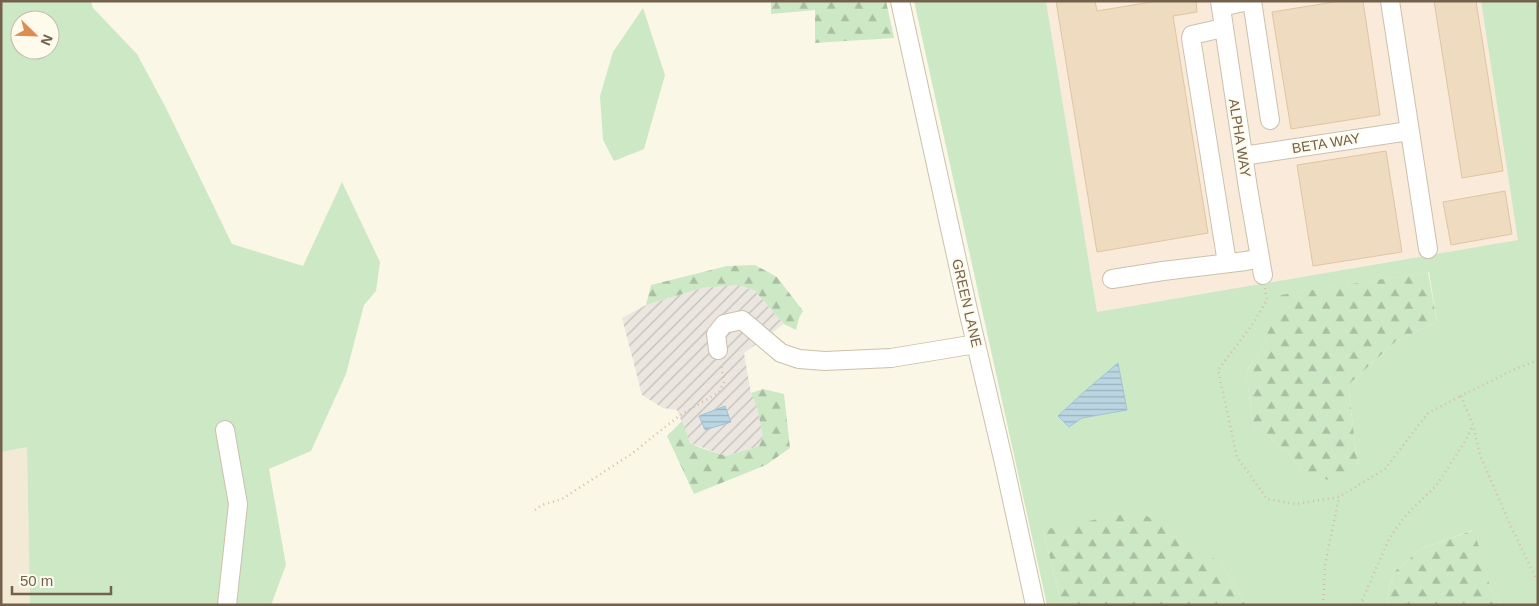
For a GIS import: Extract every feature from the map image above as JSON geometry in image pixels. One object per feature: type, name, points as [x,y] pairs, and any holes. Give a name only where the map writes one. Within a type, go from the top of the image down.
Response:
[{"type":"street","name":"GREEN LANE","points":[[900,1],[1035,605]]},
{"type":"street","points":[[1220,4],[1250,1],[1270,120]]},
{"type":"street","points":[[1390,1],[1428,249]]},
{"type":"street","name":"ALPHA WAY","points":[[1220,4],[1262,266]]},
{"type":"street","points":[[1223,28],[1192,35],[1191,38],[1227,263]]},
{"type":"street","name":"BETA WAY","points":[[1243,156],[1409,131]]},
{"type":"street","points":[[1112,279],[1227,263],[1262,266]]},
{"type":"street","points":[[718,350],[716,334],[724,324],[742,320],[781,353],[799,359],[825,361],[891,358],[976,344]]},
{"type":"street","points":[[225,430],[238,504],[226,605]]},
{"type":"path","points":[[1262,266],[1267,300],[1252,325],[1218,370],[1237,458],[1267,499],[1296,504],[1339,497],[1385,469],[1428,413],[1515,369],[1538,360]]},
{"type":"path","points":[[535,510],[542,505],[562,499],[630,455],[679,416],[719,392],[724,382],[718,350]]},
{"type":"path","points":[[1462,396],[1484,463],[1538,583]]},
{"type":"path","points":[[1360,605],[1390,537],[1406,515],[1436,486],[1466,440],[1473,425]]},
{"type":"path","points":[[1323,605],[1325,565],[1339,497]]},
{"type":"shaded area","points":[[1046,1],[1481,1],[1519,240],[1097,312]]},
{"type":"shaded area","points":[[739,285],[755,291],[784,324],[744,353],[751,393],[757,407],[763,437],[759,446],[726,456],[690,443],[677,410],[663,408],[642,395],[622,318],[646,305],[702,288]]},
{"type":"shaded area","points":[[27,447],[30,605],[1,605],[1,452]]},
{"type":"green space","points":[[1,1],[91,1],[93,8],[137,54],[166,108],[232,244],[303,266],[342,182],[380,262],[376,291],[364,305],[346,374],[311,451],[269,469],[286,565],[271,605],[30,605],[27,447],[1,452]]},
{"type":"green space","points":[[771,1],[886,1],[894,38],[815,43],[815,10],[771,14]]},
{"type":"green space","points":[[914,1],[1046,1],[1097,312],[1518,240],[1481,1],[1538,1],[1538,605],[1503,605],[1491,590],[1473,530],[1421,549],[1394,572],[1387,600],[1388,605],[1246,605],[1222,564],[1043,530],[1062,605],[1047,605]],"holes":[[[1429,272],[1437,322],[1396,341],[1348,385],[1358,467],[1301,470],[1289,453],[1253,424],[1246,371],[1262,350],[1281,295]],[[1118,363],[1126,410],[1081,418]]]},
{"type":"green space","points":[[643,8],[665,75],[644,149],[614,161],[603,140],[600,96],[613,52]]},
{"type":"green space","points":[[755,265],[777,277],[803,311],[796,330],[784,324],[755,291],[739,285],[702,288],[646,305],[651,285],[727,266]]},
{"type":"green space","points":[[1428,272],[1437,322],[1396,341],[1348,385],[1358,467],[1331,481],[1301,470],[1289,453],[1253,424],[1246,371],[1262,350],[1280,295]]},
{"type":"green space","points":[[763,389],[784,394],[790,448],[766,465],[694,494],[667,436],[682,421],[690,443],[701,448],[726,456],[759,446],[763,437],[757,407],[751,393]]},
{"type":"green space","points":[[1139,511],[1222,564],[1246,605],[1062,605],[1043,530]]},
{"type":"green space","points":[[1474,530],[1491,590],[1503,605],[1388,605],[1387,600],[1394,572],[1421,549]]},
{"type":"water","points":[[1118,363],[1127,410],[1082,418],[1069,427],[1058,416]]},
{"type":"water","points":[[725,406],[731,422],[705,430],[699,416]]},
{"type":"building","points":[[1056,1],[1095,1],[1097,11],[1157,1],[1196,1],[1197,12],[1173,16],[1208,233],[1097,252]]},
{"type":"building","points":[[1340,1],[1363,1],[1380,115],[1291,129],[1272,12]]},
{"type":"building","points":[[1434,1],[1476,1],[1503,171],[1462,178]]},
{"type":"building","points":[[1386,151],[1402,252],[1313,266],[1297,165]]},
{"type":"building","points":[[1505,191],[1512,234],[1451,245],[1443,202]]}]
